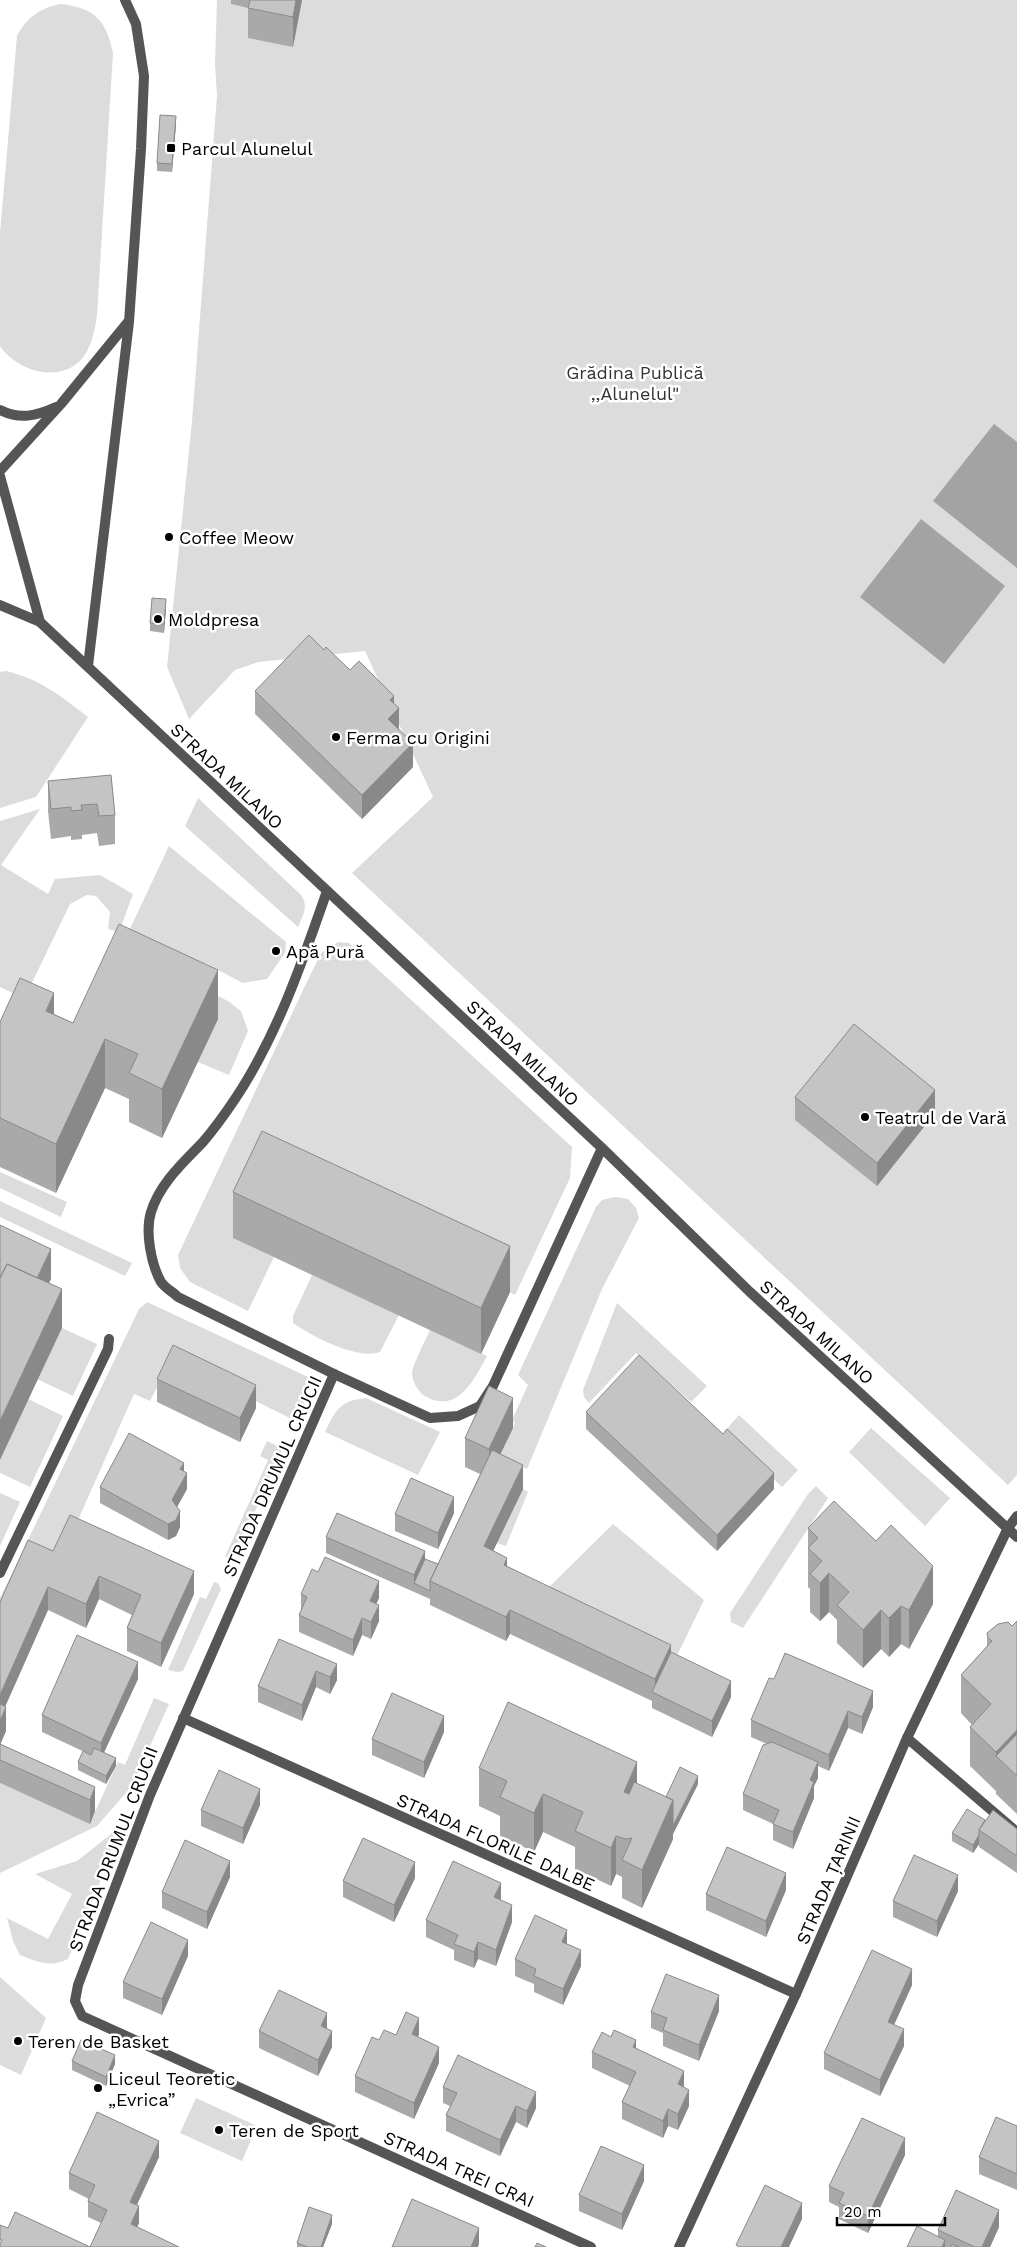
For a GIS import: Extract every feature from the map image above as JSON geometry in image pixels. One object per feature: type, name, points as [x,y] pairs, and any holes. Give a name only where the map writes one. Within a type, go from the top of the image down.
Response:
[{"type":"street","points":[[88,666],[129,322],[141,149],[144,76],[136,24],[125,0]]},
{"type":"street","points":[[0,471],[61,404],[129,322]]},
{"type":"street","points":[[0,410],[11,416],[25,417],[44,412],[61,404]]},
{"type":"street","points":[[0,476],[40,622]]},
{"type":"street","name":"STRADA MILANO","points":[[0,605],[40,622],[602,1148],[750,1292],[1017,1536]]},
{"type":"street","points":[[327,891],[298,973],[260,1056],[235,1099],[204,1140],[161,1190],[150,1213],[149,1235],[156,1271],[162,1283],[178,1297],[334,1374]]},
{"type":"street","name":"STRADA DRUMUL CRUCII","points":[[75,2001],[78,1985],[143,1813],[334,1374],[430,1418],[458,1416],[480,1406],[493,1386],[602,1148]]},
{"type":"street","points":[[0,1574],[108,1349],[109,1339]]},
{"type":"street","name":"STRADA ȚARINII","points":[[679,2247],[796,1994],[907,1738],[1008,1528],[1017,1516]]},
{"type":"street","name":"STRADA FLORILE DALBE","points":[[183,1718],[796,1994]]},
{"type":"street","points":[[907,1738],[1017,1832]]},
{"type":"street","name":"STRADA TREI CRAI","points":[[75,2001],[82,2016],[591,2247]]},
{"type":"green space","name":"Grădina Publică ,,Alunelul\"","points":[[217,0],[232,0],[231,4],[254,9],[293,47],[302,0],[1017,0],[1017,1475],[1008,1485],[352,873],[433,797],[365,651],[258,662],[235,670],[189,719],[167,667],[192,421],[217,96],[215,64]]},
{"type":"green space","points":[[61,4],[82,9],[97,18],[107,32],[113,53],[97,315],[92,339],[86,353],[67,370],[42,372],[18,363],[0,346],[0,233],[17,36],[35,14]]},
{"type":"green space","points":[[6,671],[40,684],[59,695],[88,717],[36,797],[0,808],[0,672]]},
{"type":"green space","points":[[198,798],[301,895],[305,907],[298,927],[185,826]]},
{"type":"green space","points":[[40,809],[1,865],[48,894],[55,879],[100,875],[133,894],[119,932],[108,929],[110,912],[96,896],[87,895],[70,904],[27,993],[19,996],[0,987],[0,821]]},
{"type":"green space","points":[[169,846],[286,942],[285,953],[267,979],[243,983],[205,963],[180,962],[127,935]]},
{"type":"green space","points":[[338,942],[349,943],[572,1147],[570,1178],[515,1295],[510,1292],[233,1237],[274,1257],[248,1311],[190,1282],[180,1268],[178,1255],[321,953]]},
{"type":"green space","points":[[135,956],[228,1001],[241,1011],[248,1031],[229,1075],[198,1062],[217,1019]]},
{"type":"green space","points":[[0,1172],[67,1202],[61,1217],[0,1188]]},
{"type":"green space","points":[[615,1197],[628,1199],[636,1208],[639,1218],[602,1289],[527,1469],[500,1456],[515,1423],[512,1420],[528,1385],[518,1375],[596,1207],[602,1200]]},
{"type":"green space","points":[[0,1201],[132,1263],[125,1276],[0,1217]]},
{"type":"green space","points":[[312,1275],[399,1315],[380,1352],[360,1353],[335,1346],[293,1323],[293,1316]]},
{"type":"green space","points":[[147,1302],[308,1377],[308,1394],[304,1406],[294,1420],[171,1359],[150,1401],[134,1394],[70,1538],[0,1626],[0,1598],[139,1309]]},
{"type":"green space","points":[[617,1303],[707,1386],[691,1402],[636,1353],[589,1403],[584,1397],[583,1390]]},
{"type":"green space","points":[[62,1328],[97,1344],[73,1396],[37,1379]]},
{"type":"green space","points":[[430,1330],[487,1356],[463,1392],[455,1398],[446,1401],[436,1401],[422,1394],[412,1376],[415,1364]]},
{"type":"green space","points":[[366,1398],[440,1432],[418,1475],[325,1432],[336,1412],[344,1404]]},
{"type":"green space","points":[[28,1399],[63,1416],[30,1487],[0,1473],[0,1460]]},
{"type":"green space","points":[[739,1415],[798,1470],[782,1487],[724,1432]]},
{"type":"green space","points":[[871,1428],[950,1498],[925,1526],[849,1452]]},
{"type":"green space","points":[[267,1441],[283,1449],[235,1556],[225,1557],[268,1460],[260,1456]]},
{"type":"green space","points":[[816,1486],[828,1498],[743,1628],[731,1622],[730,1613],[808,1494]]},
{"type":"green space","points":[[523,1489],[528,1492],[506,1546],[497,1543]]},
{"type":"green space","points":[[0,1493],[20,1502],[0,1546]]},
{"type":"green space","points":[[613,1524],[704,1600],[671,1668],[541,1595]]},
{"type":"green space","points":[[214,1582],[218,1583],[221,1589],[183,1671],[168,1670],[200,1597],[206,1599]]},
{"type":"green space","points":[[154,1698],[169,1704],[132,1786],[97,1826],[0,1873],[0,1783],[90,1823],[118,1762],[125,1765]]},
{"type":"green space","points":[[120,1823],[98,1888],[68,1959],[49,1964],[20,1955],[13,1941],[7,1918],[48,1939],[72,1894],[35,1874],[77,1861],[110,1835]]},
{"type":"green space","name":"Teren de Basket","points":[[0,1977],[46,2018],[21,2075],[0,2065]]},
{"type":"green space","name":"Teren de Sport","points":[[196,2098],[257,2126],[242,2161],[180,2133]]},
{"type":"shaded area","points":[[994,424],[1017,442],[1017,568],[933,501]]},
{"type":"shaded area","points":[[921,519],[1005,586],[944,664],[860,597]]},
{"type":"building","points":[[250,0],[296,0],[293,17],[248,8]]},
{"type":"building","points":[[160,115],[176,116],[172,164],[157,163]]},
{"type":"building","name":"Moldpresa","points":[[152,598],[166,599],[164,624],[150,623]]},
{"type":"building","name":"Ferma cu Origini","points":[[309,635],[324,650],[326,647],[350,670],[359,661],[394,696],[390,700],[399,708],[388,719],[413,743],[362,795],[255,691]]},
{"type":"building","points":[[111,775],[115,815],[99,816],[97,804],[81,805],[82,810],[71,811],[71,807],[51,809],[48,781]]},
{"type":"building","points":[[119,924],[218,970],[162,1089],[129,1073],[138,1054],[105,1039],[56,1144],[0,1118],[0,1022],[20,978],[54,993],[46,1011],[73,1023]]},
{"type":"building","name":"Teatrul de Vară","points":[[854,1024],[935,1090],[877,1163],[795,1097]]},
{"type":"building","points":[[262,1131],[510,1246],[481,1308],[233,1192]]},
{"type":"building","points":[[0,1225],[51,1249],[37,1278],[7,1264],[0,1278]]},
{"type":"building","points":[[7,1264],[62,1289],[0,1421],[0,1278]]},
{"type":"building","points":[[173,1345],[256,1385],[240,1418],[157,1379]]},
{"type":"building","points":[[639,1355],[723,1434],[727,1429],[774,1473],[717,1535],[586,1412]]},
{"type":"building","points":[[489,1386],[513,1398],[489,1449],[465,1438]]},
{"type":"building","points":[[129,1433],[184,1463],[180,1469],[187,1473],[172,1500],[180,1511],[176,1520],[168,1524],[100,1487]]},
{"type":"building","points":[[492,1450],[523,1465],[484,1546],[507,1558],[504,1565],[671,1645],[655,1679],[510,1610],[506,1617],[430,1581]]},
{"type":"building","points":[[411,1478],[454,1497],[438,1533],[395,1514]]},
{"type":"building","points":[[834,1501],[876,1541],[891,1525],[933,1566],[909,1610],[901,1606],[889,1618],[881,1610],[863,1630],[837,1605],[849,1592],[829,1573],[820,1583],[810,1574],[822,1561],[808,1548],[818,1538],[808,1528]]},
{"type":"building","points":[[337,1513],[425,1551],[414,1575],[326,1537]]},
{"type":"building","points":[[70,1515],[194,1571],[161,1643],[127,1628],[141,1595],[99,1576],[86,1604],[48,1587],[0,1695],[0,1602],[28,1540],[53,1551]]},
{"type":"building","points":[[325,1557],[379,1581],[370,1601],[379,1605],[371,1622],[362,1618],[353,1640],[299,1615],[307,1597],[301,1594],[312,1569],[318,1572]]},
{"type":"building","points":[[425,1559],[438,1564],[430,1581],[430,1591],[414,1583]]},
{"type":"building","points":[[1017,1621],[1017,1730],[996,1752],[970,1727],[991,1704],[961,1675],[992,1641],[988,1638],[987,1633],[998,1624],[1008,1622],[1012,1626]]},
{"type":"building","points":[[77,1635],[138,1662],[101,1743],[42,1715]]},
{"type":"building","points":[[279,1639],[337,1664],[330,1677],[316,1671],[302,1705],[258,1686]]},
{"type":"building","points":[[671,1652],[731,1681],[712,1721],[652,1692]]},
{"type":"building","points":[[785,1653],[873,1691],[862,1717],[848,1711],[829,1755],[751,1720],[769,1678],[774,1679]]},
{"type":"building","points":[[392,1693],[444,1716],[424,1762],[372,1739]]},
{"type":"building","points":[[508,1702],[637,1762],[624,1792],[629,1794],[634,1782],[673,1800],[642,1870],[622,1860],[632,1838],[625,1839],[616,1836],[611,1848],[575,1831],[583,1812],[543,1794],[534,1813],[500,1797],[507,1781],[479,1768]]},
{"type":"building","points":[[0,1704],[6,1707],[0,1721]]},
{"type":"building","points":[[1017,1734],[1017,1776],[996,1756]]},
{"type":"building","points":[[772,1742],[818,1762],[810,1780],[814,1782],[793,1832],[773,1824],[779,1810],[743,1794],[763,1745]]},
{"type":"building","points":[[0,1744],[95,1787],[90,1800],[0,1760]]},
{"type":"building","points":[[94,1748],[116,1758],[106,1776],[78,1762],[83,1751],[91,1755]]},
{"type":"building","points":[[680,1767],[698,1776],[673,1826],[673,1800],[666,1797]]},
{"type":"building","points":[[219,1770],[260,1789],[243,1828],[201,1810]]},
{"type":"building","points":[[967,1809],[985,1820],[973,1845],[952,1833]]},
{"type":"building","points":[[993,1810],[1017,1829],[1017,1856],[979,1830]]},
{"type":"building","points":[[363,1838],[415,1862],[394,1905],[343,1881]]},
{"type":"building","points":[[185,1840],[230,1861],[207,1912],[162,1892]]},
{"type":"building","points":[[727,1847],[786,1873],[766,1921],[706,1894]]},
{"type":"building","points":[[914,1855],[958,1875],[937,1921],[893,1901]]},
{"type":"building","points":[[453,1861],[501,1883],[494,1897],[512,1905],[496,1950],[478,1942],[474,1952],[454,1944],[458,1935],[426,1920]]},
{"type":"building","points":[[535,1915],[567,1930],[562,1942],[581,1950],[563,1989],[534,1976],[536,1969],[515,1959]]},
{"type":"building","points":[[151,1922],[188,1940],[162,1999],[123,1982]]},
{"type":"building","points":[[872,1950],[912,1969],[888,2022],[904,2029],[880,2080],[824,2053]]},
{"type":"building","points":[[666,1974],[719,1995],[699,2045],[663,2030],[667,2018],[651,2012]]},
{"type":"building","points":[[279,1990],[327,2013],[321,2026],[332,2031],[318,2060],[259,2031]]},
{"type":"building","points":[[406,2012],[419,2018],[412,2034],[439,2047],[414,2103],[355,2076],[372,2037],[379,2040],[384,2030],[396,2035]]},
{"type":"building","points":[[614,2030],[636,2040],[633,2047],[684,2071],[678,2084],[689,2090],[678,2114],[668,2109],[663,2121],[622,2102],[636,2072],[592,2052],[602,2032],[611,2037]]},
{"type":"building","points":[[81,2040],[115,2055],[106,2077],[72,2061]]},
{"type":"building","points":[[458,2055],[536,2092],[527,2111],[516,2106],[500,2140],[446,2115],[457,2093],[443,2087]]},
{"type":"building","points":[[97,2112],[159,2141],[130,2202],[139,2206],[131,2224],[179,2247],[90,2247],[107,2210],[88,2201],[95,2185],[69,2173]]},
{"type":"building","points":[[996,2117],[1017,2126],[1017,2174],[979,2157]]},
{"type":"building","points":[[862,2118],[905,2138],[868,2216],[839,2203],[844,2193],[829,2186]]},
{"type":"building","points":[[601,2146],[644,2165],[622,2214],[579,2195]]},
{"type":"building","points":[[765,2185],[802,2203],[781,2247],[739,2247],[736,2245]]},
{"type":"building","points":[[956,2190],[999,2210],[982,2247],[975,2247],[938,2230]]},
{"type":"building","points":[[412,2199],[479,2228],[471,2247],[392,2247]]},
{"type":"building","points":[[309,2207],[332,2215],[321,2247],[308,2247],[297,2243]]},
{"type":"building","points":[[15,2212],[90,2247],[0,2247],[2,2240],[0,2240],[0,2225],[8,2228]]},
{"type":"building","points":[[917,2226],[945,2240],[942,2247],[907,2247]]},
{"type":"building","points":[[537,2243],[546,2247],[535,2247]]},
{"type":"place","name":"Parcul Alunelul","points":[[171,148]]},
{"type":"place","name":"Coffee Meow","points":[[169,537]]},
{"type":"place","name":"Moldpresa","points":[[158,619]]},
{"type":"place","name":"Ferma cu Origini","points":[[336,737]]},
{"type":"place","name":"Apă Pură","points":[[276,951]]},
{"type":"place","name":"Teatrul de Vară","points":[[865,1117]]},
{"type":"place","name":"Teren de Basket","points":[[18,2041]]},
{"type":"place","name":"Liceul Teoretic „Evrica”","points":[[98,2088]]},
{"type":"place","name":"Teren de Sport","points":[[219,2130]]}]
